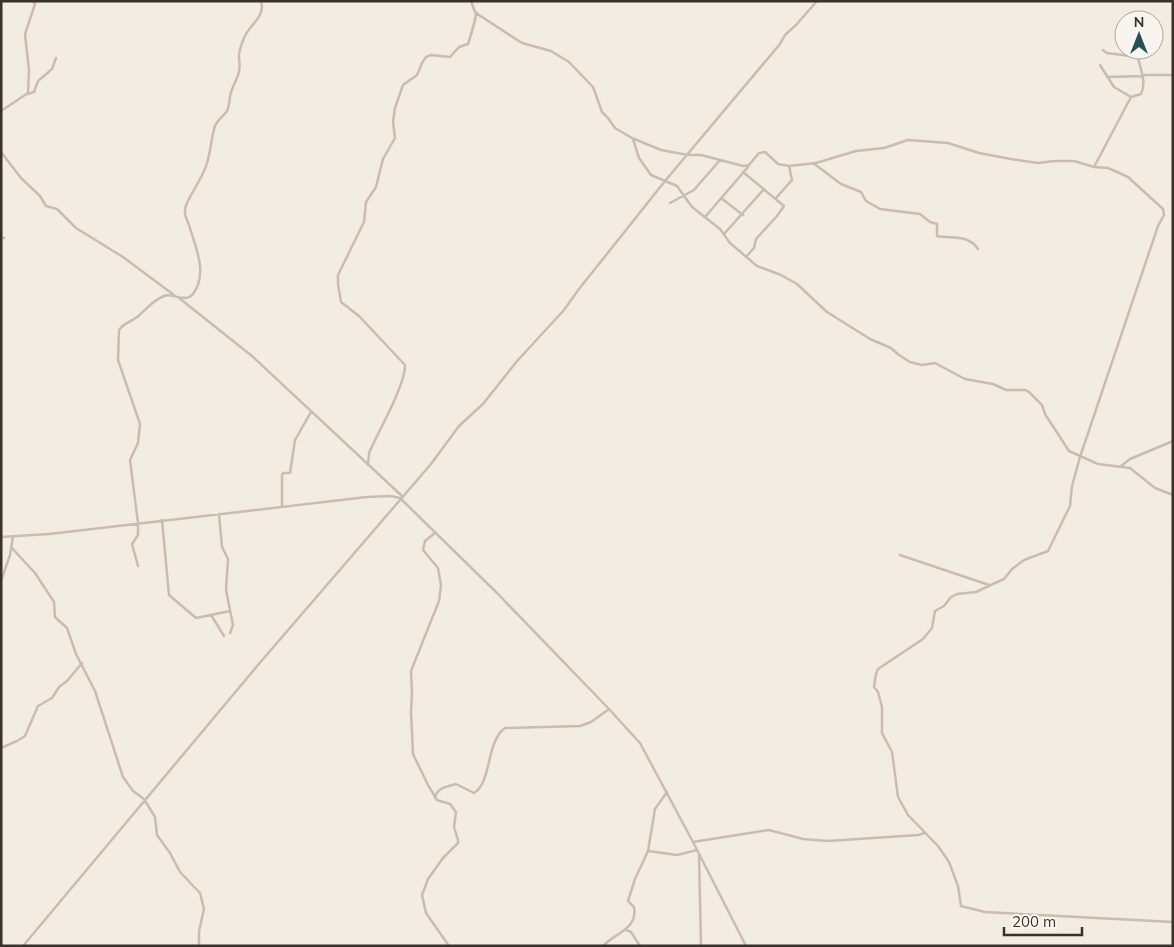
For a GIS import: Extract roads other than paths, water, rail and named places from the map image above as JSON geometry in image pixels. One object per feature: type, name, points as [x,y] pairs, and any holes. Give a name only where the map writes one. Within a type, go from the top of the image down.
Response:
[{"type":"street","points":[[28,94],[25,34],[35,4],[33,1]]},
{"type":"street","points":[[138,566],[132,544],[138,534],[138,523],[130,460],[138,443],[140,424],[119,366],[118,334],[121,326],[138,317],[147,307],[163,296],[168,295],[178,298],[188,297],[193,294],[201,272],[196,247],[184,217],[185,209],[195,192],[208,161],[216,125],[227,111],[231,92],[239,73],[239,55],[244,40],[262,9],[261,1]]},
{"type":"street","points":[[368,465],[369,454],[400,386],[405,365],[359,316],[341,302],[338,275],[364,222],[366,202],[376,186],[383,159],[395,138],[393,122],[395,108],[403,85],[417,75],[426,57],[430,55],[450,56],[459,48],[468,44],[472,27],[476,20],[476,13],[471,1]]},
{"type":"street","points":[[23,946],[258,665],[431,464],[459,426],[483,404],[518,360],[564,310],[579,288],[665,181],[816,1]]},
{"type":"street","points":[[476,13],[522,43],[551,51],[569,62],[593,88],[602,112],[615,128],[632,138],[661,150],[688,155],[701,155],[740,166],[749,164]]},
{"type":"street","points":[[1094,167],[1131,97],[1142,93],[1144,77],[1138,57],[1105,52],[1103,50]]},
{"type":"street","points":[[1,111],[34,92],[38,80],[52,68],[56,58]]},
{"type":"street","points":[[1100,65],[1116,89],[1131,97]]},
{"type":"street","points":[[1107,78],[1173,75]]},
{"type":"street","points":[[632,138],[639,158],[649,173],[656,178],[677,186],[692,207],[720,229],[730,243],[756,266],[781,275],[797,284],[827,312],[870,339],[891,348],[910,362],[922,365],[935,364],[965,379],[993,384],[1006,390],[1025,390],[1029,392],[1042,405],[1045,414],[1066,448],[1080,458],[1098,464],[1133,469],[1155,488],[1173,495]]},
{"type":"street","points":[[706,217],[759,153],[768,154],[778,164],[789,166],[834,159],[856,151],[884,148],[913,140],[948,143],[979,153],[1035,162],[1074,161],[1094,167],[1108,168],[1128,177],[1165,212],[1140,279],[1080,458],[1072,486],[1070,506],[1054,536],[1050,549],[1029,557],[1012,568],[1004,578],[990,586],[976,592],[957,594],[951,597],[944,606],[934,612],[932,628],[923,639],[881,666],[876,674],[874,687],[879,695],[882,707],[882,733],[892,752],[898,797],[908,815],[938,846],[949,862],[957,880],[962,907],[989,912],[1173,922]]},
{"type":"street","points":[[1,152],[21,178],[40,196],[46,206],[57,209],[76,228],[123,257],[252,356],[401,497],[609,708],[640,743],[746,946]]},
{"type":"street","points":[[670,203],[694,190],[716,162],[720,160]]},
{"type":"street","points":[[813,163],[842,184],[861,192],[866,201],[877,207],[883,210],[920,214],[930,222],[937,224],[937,236],[966,239],[972,242],[978,249]]},
{"type":"street","points":[[776,198],[792,180],[789,166]]},
{"type":"street","points":[[743,172],[784,205],[783,209],[756,238],[753,249],[746,257]]},
{"type":"street","points":[[724,234],[743,215],[764,189]]},
{"type":"street","points":[[721,198],[743,215]]},
{"type":"street","points":[[282,507],[282,475],[290,472],[295,440],[311,414],[311,410]]},
{"type":"street","points":[[1120,467],[1130,459],[1173,440]]},
{"type":"street","points":[[1,537],[380,496],[401,497]]},
{"type":"street","points":[[219,514],[222,548],[228,559],[226,586],[233,625],[230,633]]},
{"type":"street","points":[[162,520],[168,595],[195,618],[230,611]]},
{"type":"street","points":[[435,532],[425,541],[423,550],[440,571],[440,595],[411,671],[412,693],[410,709],[413,754],[435,798],[438,801],[450,804],[456,812],[454,827],[458,841],[456,846],[428,879],[423,890],[422,900],[428,916],[449,946]]},
{"type":"street","points":[[1,582],[13,537]]},
{"type":"street","points":[[11,547],[37,576],[54,602],[54,617],[67,628],[76,654],[98,698],[121,773],[133,791],[145,801],[156,819],[158,838],[170,853],[180,872],[200,893],[204,909],[199,931],[199,946]]},
{"type":"street","points":[[900,555],[990,586]]},
{"type":"street","points":[[211,615],[224,636]]},
{"type":"street","points":[[1,748],[25,736],[38,706],[52,698],[59,687],[67,681],[82,663]]},
{"type":"street","points":[[435,798],[436,793],[441,788],[456,784],[474,793],[478,791],[496,740],[503,729],[508,727],[580,726],[588,723],[609,708]]},
{"type":"street","points":[[603,946],[626,930],[634,919],[635,910],[628,901],[629,896],[637,872],[648,852],[654,813],[667,792]]},
{"type":"street","points":[[693,842],[769,830],[803,839],[835,841],[918,836],[924,833]]},
{"type":"street","points":[[648,852],[677,855],[697,850]]},
{"type":"street","points":[[699,854],[701,946]]},
{"type":"street","points":[[631,924],[631,932],[640,946]]},
{"type":"street","points":[[626,930],[631,932]]}]
